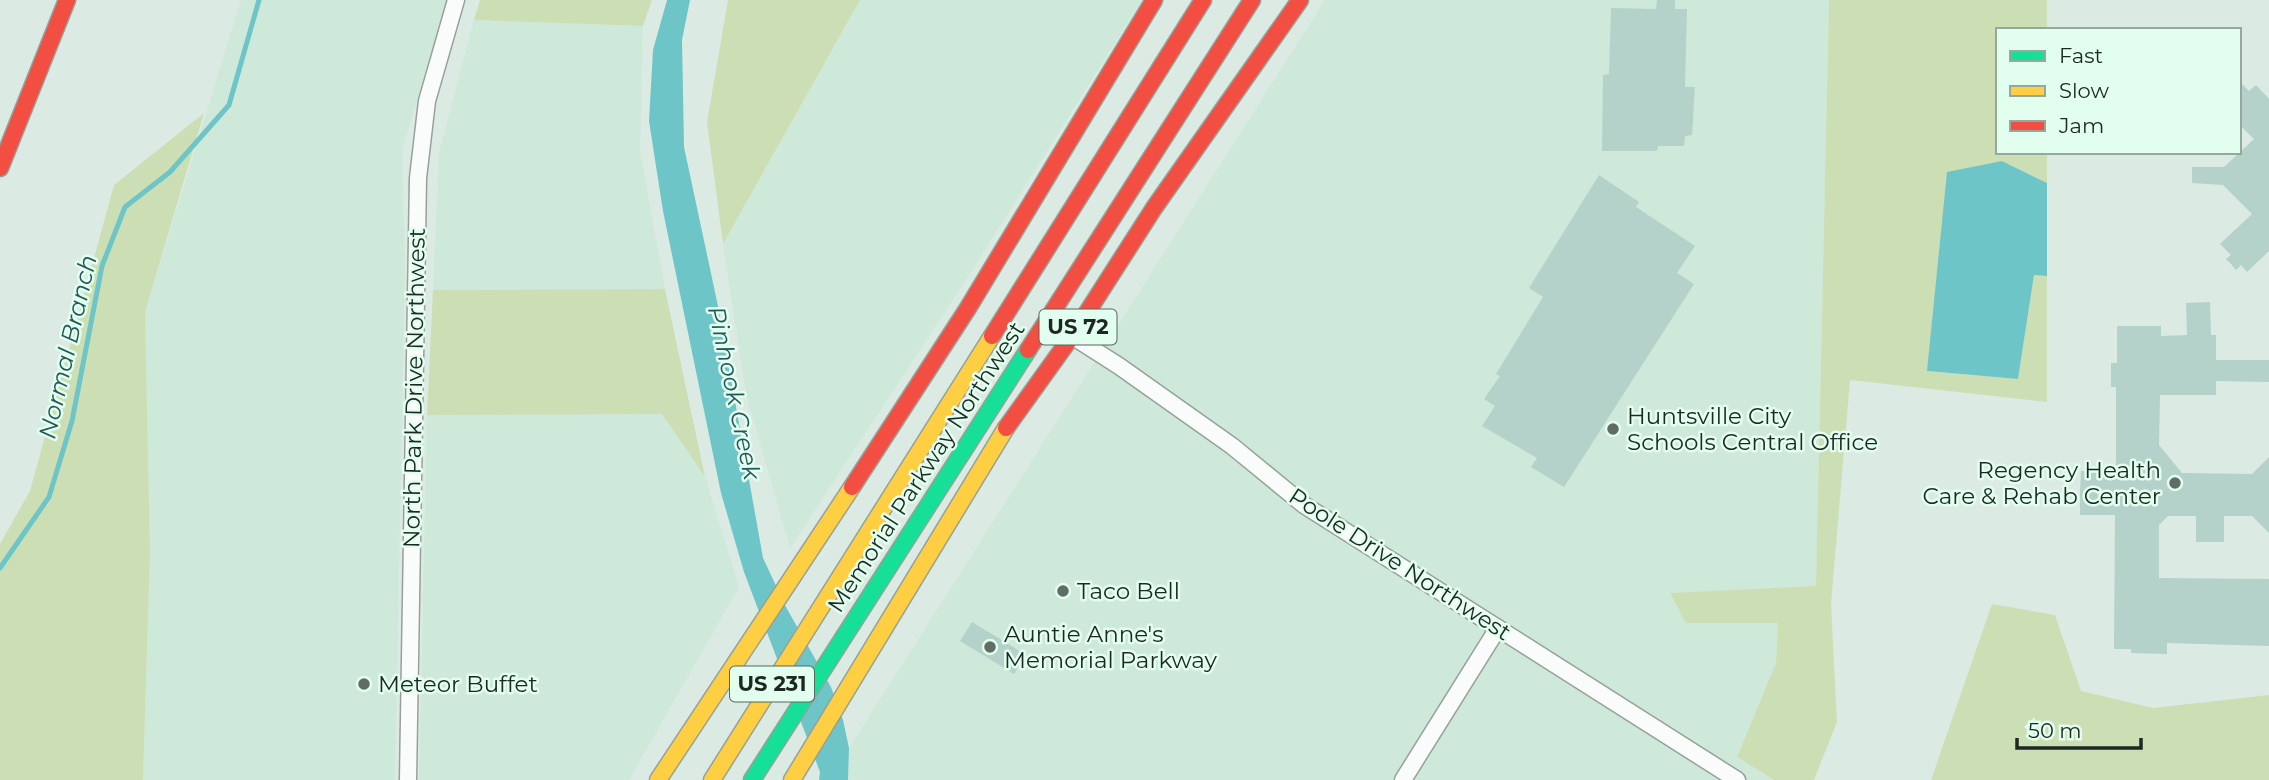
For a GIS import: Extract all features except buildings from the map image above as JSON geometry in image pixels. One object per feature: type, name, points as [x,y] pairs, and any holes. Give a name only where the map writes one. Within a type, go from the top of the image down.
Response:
[{"type":"main road","points":[[2,157],[67,0]]},
{"type":"main road","points":[[661,777],[968,308],[1154,0]]},
{"type":"main road","name":"Memorial Parkway Northwest","points":[[712,780],[1203,0]]},
{"type":"main road","name":"Memorial Parkway Northwest","points":[[752,780],[1252,0]]},
{"type":"main road","name":"US 72","points":[[792,780],[1012,418],[1072,336],[1154,208],[1300,0]]},
{"type":"street","name":"North Park Drive Northwest","points":[[408,780],[418,178],[427,101],[456,0]]},
{"type":"street","name":"Poole Drive Northwest","points":[[1072,336],[1232,446],[1309,509],[1737,780]]},
{"type":"street","points":[[1403,780],[1498,628]]},
{"type":"shaded area","points":[[241,0],[447,0],[402,150],[405,266],[395,780],[143,780],[150,552],[145,312]]},
{"type":"shaded area","points":[[860,0],[1142,0],[977,263],[790,548],[746,394],[723,244]]},
{"type":"shaded area","points":[[1325,0],[1829,0],[1816,587],[1671,593],[1686,623],[1778,623],[1776,663],[1737,757],[1774,780],[848,780],[849,748]]},
{"type":"shaded area","points":[[474,20],[643,26],[640,151],[665,289],[433,290],[439,153]]},
{"type":"shaded area","points":[[662,414],[705,477],[739,587],[629,780],[419,780],[427,415]]},
{"type":"green space","points":[[480,0],[652,0],[643,26],[474,20]]},
{"type":"green space","points":[[728,0],[860,0],[723,244],[707,122]]},
{"type":"green space","points":[[1829,0],[2047,0],[2047,28],[1996,28],[1996,154],[2047,154],[2047,183],[2002,161],[1927,371],[2018,379],[2034,275],[2047,276],[2047,402],[1850,380],[1831,604],[1837,722],[1814,780],[1774,780],[1737,757],[1776,663],[1778,623],[1686,623],[1670,593],[1816,586]]},
{"type":"green space","points":[[204,113],[145,312],[150,552],[143,780],[0,780],[0,544],[30,491],[114,185]]},
{"type":"green space","points":[[665,289],[705,477],[662,414],[427,415],[433,290]]},
{"type":"green space","points":[[1992,604],[2055,615],[2081,691],[2153,708],[2269,695],[2269,780],[1931,780]]},
{"type":"water","points":[[667,0],[690,0],[682,40],[684,147],[718,306],[763,558],[786,607],[831,687],[843,720],[849,748],[848,780],[819,780],[820,772],[744,572],[721,493],[663,211],[649,121],[653,50]]},
{"type":"water","points":[[2002,161],[2047,183],[2047,276],[2034,275],[2018,379],[1927,371],[1947,172]]},
{"type":"waterway","name":"Normal Branch","points":[[0,568],[49,497],[72,421],[102,266],[125,207],[170,172],[229,105],[259,0]]},
{"type":"traffic: fast","points":[[752,780],[1028,350]]},
{"type":"traffic: slow","points":[[712,780],[992,336]]},
{"type":"traffic: slow","points":[[792,780],[1006,428]]},
{"type":"traffic: slow","points":[[658,780],[852,487]]},
{"type":"traffic: jam","points":[[0,168],[67,0]]},
{"type":"traffic: jam","points":[[852,487],[968,308],[1154,0]]},
{"type":"traffic: jam","points":[[992,336],[1203,0]]},
{"type":"traffic: jam","points":[[1028,350],[1252,0]]},
{"type":"traffic: jam","points":[[1006,428],[1072,336],[1154,208],[1300,0]]},
{"type":"place","name":"Huntsville City Schools Central Office","points":[[1613,429]]},
{"type":"place","name":"Regency Health Care & Rehab Center","points":[[2175,483]]},
{"type":"place","name":"Taco Bell","points":[[1063,591]]},
{"type":"place","name":"Auntie Anne's Memorial Parkway","points":[[990,647]]},
{"type":"place","name":"Meteor Buffet","points":[[364,684]]},
{"type":"water label","name":"Pinhook Creek","points":[[734,393]]}]
